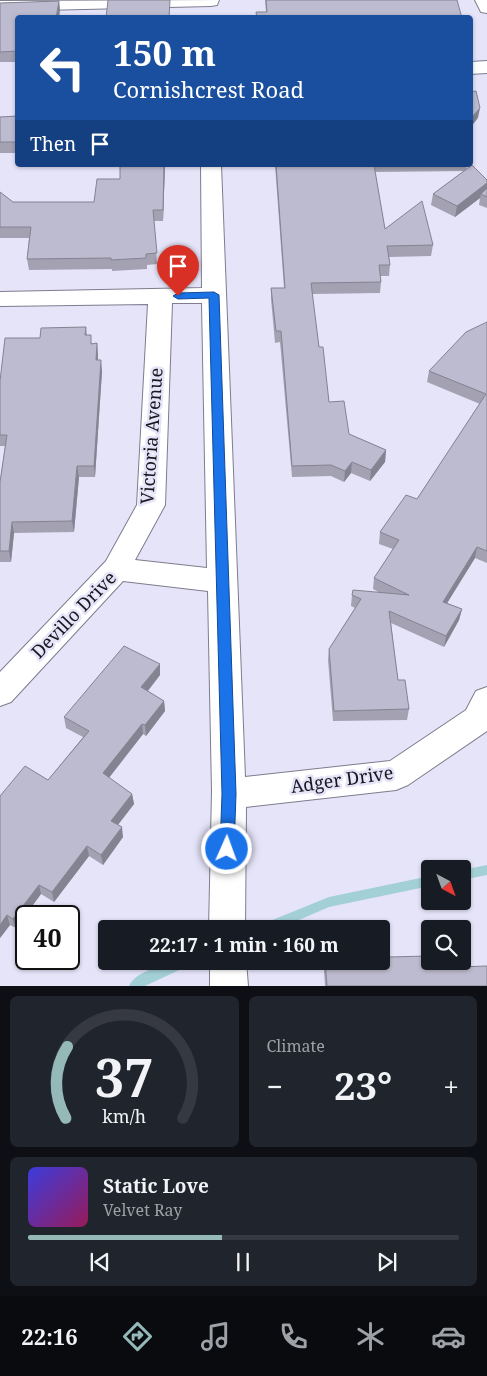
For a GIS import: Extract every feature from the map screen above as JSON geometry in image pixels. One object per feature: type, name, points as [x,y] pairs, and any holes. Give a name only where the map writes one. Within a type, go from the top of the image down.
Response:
[{"type":"street","points":[[484,0],[487,8]]},
{"type":"street","points":[[0,6],[211,6]]},
{"type":"street","points":[[473,68],[487,67]]},
{"type":"street","points":[[211,167],[221,581],[229,794],[227,920]]},
{"type":"street","points":[[0,299],[214,295]]},
{"type":"street","name":"Victoria Avenue","points":[[116,569],[151,505],[160,296]]},
{"type":"street","name":"Devillo Drive","points":[[0,693],[116,569],[221,581]]},
{"type":"street","name":"Adger Drive","points":[[229,794],[396,775],[477,720],[487,700]]},
{"type":"street","points":[[228,970],[229,986]]},
{"type":"building","points":[[108,0],[170,0],[169,15],[106,15]]},
{"type":"building","points":[[266,0],[457,0],[461,15],[256,15],[256,12],[267,12]]},
{"type":"building","points":[[59,1],[57,15],[15,15],[15,51],[0,52],[0,3]]},
{"type":"building","points":[[476,91],[480,108],[473,116],[473,92]]},
{"type":"building","points":[[15,116],[15,142],[0,142],[0,117]]},
{"type":"building","points":[[473,166],[487,180],[487,183],[457,206],[433,194]]},
{"type":"building","points":[[120,167],[164,167],[163,210],[153,210],[157,253],[146,254],[146,258],[111,260],[111,258],[27,259],[31,227],[0,227],[0,192],[13,202],[94,202],[97,179],[120,179]]},
{"type":"building","points":[[276,167],[374,167],[385,229],[422,201],[433,245],[387,246],[390,265],[379,265],[381,282],[311,283],[319,347],[323,347],[329,402],[344,401],[349,434],[386,450],[371,470],[352,462],[345,471],[331,465],[292,466],[281,331],[276,331],[271,288],[285,288]]},
{"type":"building","points":[[487,188],[487,197],[481,194]]},
{"type":"building","points":[[487,322],[487,551],[477,547],[443,602],[462,609],[446,636],[389,611],[398,680],[405,680],[409,709],[334,711],[329,649],[361,599],[352,595],[353,590],[409,595],[374,578],[399,540],[380,532],[406,495],[417,499],[486,394],[429,371],[466,332]]},
{"type":"building","points":[[86,327],[85,335],[91,335],[91,344],[97,343],[96,360],[101,360],[94,466],[77,466],[72,521],[12,522],[9,551],[0,551],[0,482],[7,435],[0,435],[0,381],[5,338],[40,338],[41,328]]},
{"type":"building","points":[[124,646],[160,664],[141,687],[164,701],[145,725],[142,724],[103,773],[132,794],[111,821],[122,827],[101,855],[87,846],[52,892],[39,885],[24,905],[15,905],[15,916],[13,919],[7,915],[0,925],[0,796],[25,766],[48,780],[89,731],[64,717]]},
{"type":"building","points":[[421,956],[421,970],[471,970],[471,967],[487,966],[487,986],[327,986],[326,970],[390,970],[390,957]]},
{"type":"waterway","points":[[471,873],[487,870]]},
{"type":"waterway","points":[[286,920],[329,902],[421,883]]},
{"type":"waterway","points":[[135,986],[144,979],[165,970]]},
{"type":"route","points":[[178,296],[214,295],[221,581],[229,794],[227,849]]}]
